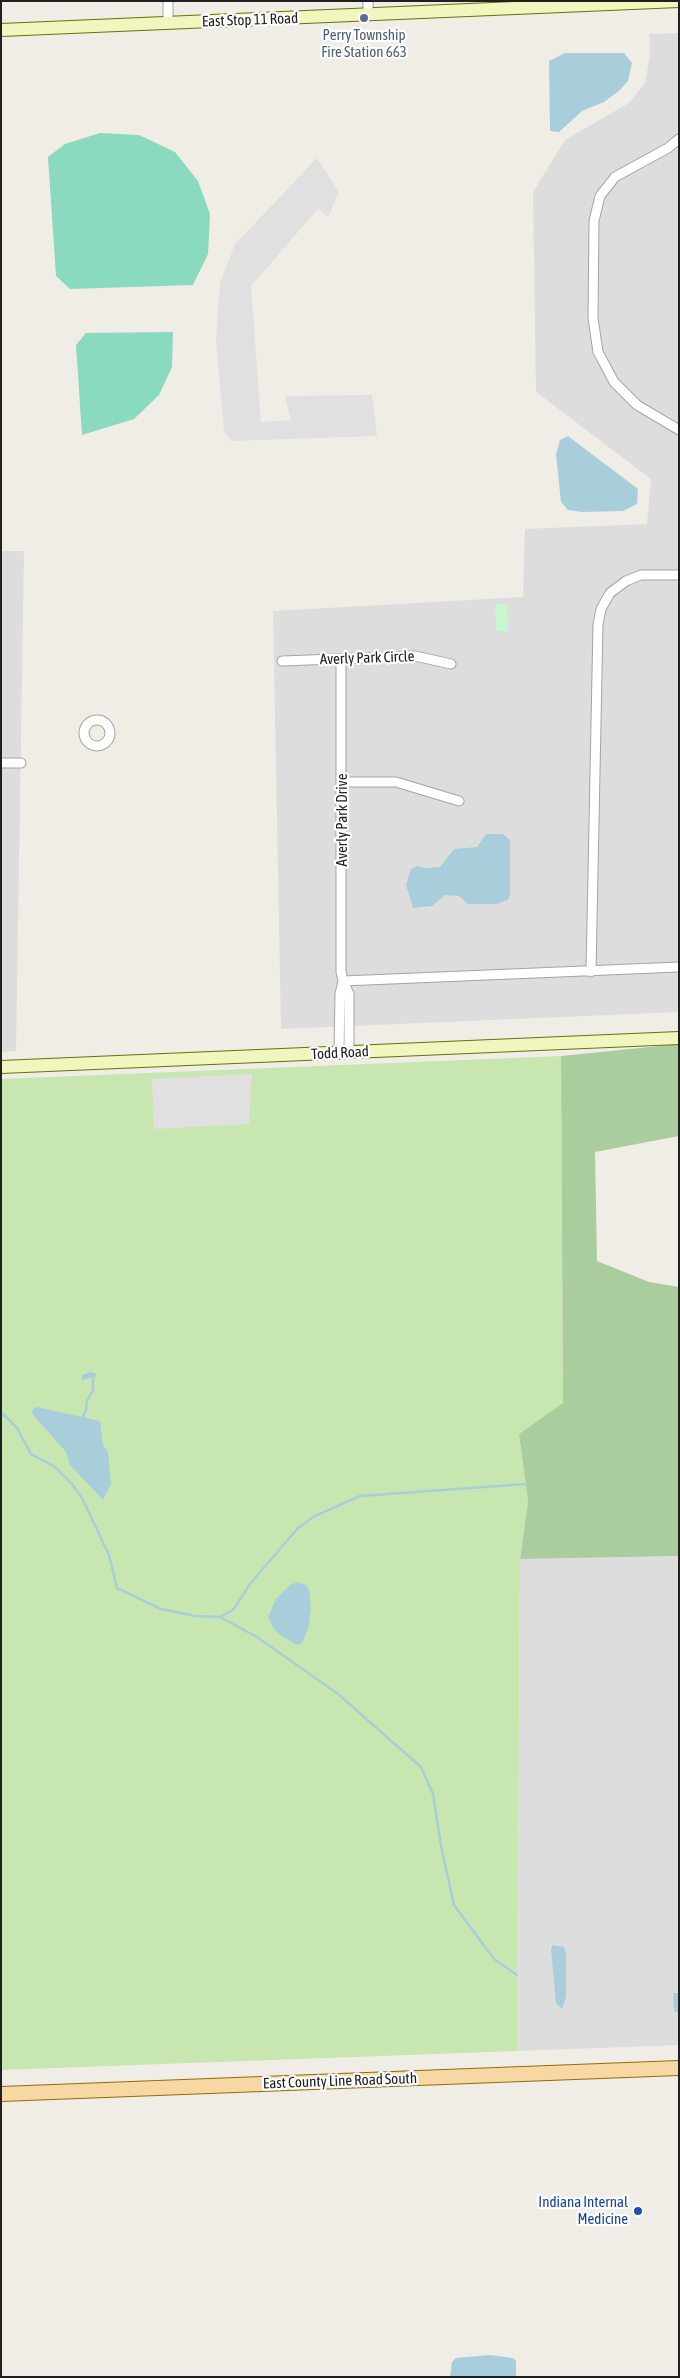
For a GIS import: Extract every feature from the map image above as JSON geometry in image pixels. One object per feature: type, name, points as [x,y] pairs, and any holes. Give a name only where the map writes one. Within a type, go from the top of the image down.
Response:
[{"type":"main road","name":"East Stop 11 Road","points":[[1,30],[679,2]]},
{"type":"main road","name":"Todd Road","points":[[1,1067],[679,1038]]},
{"type":"main road","name":"East County Line Road South","points":[[1,2094],[679,2068]]},
{"type":"street","points":[[168,1],[168,23]]},
{"type":"street","points":[[368,1],[368,15]]},
{"type":"street","points":[[679,139],[665,150],[615,177],[600,196],[594,221],[593,318],[598,352],[606,370],[617,386],[637,405],[679,430]]},
{"type":"street","points":[[591,972],[598,624],[601,609],[610,593],[626,580],[640,575],[679,575]]},
{"type":"street","name":"Averly Park Circle","points":[[282,661],[418,656],[451,664]]},
{"type":"street","name":"Averly Park Drive","points":[[342,659],[342,972],[343,981],[349,994],[344,1052]]},
{"type":"street","points":[[1,763],[21,763]]},
{"type":"street","points":[[342,782],[396,782],[459,801]]},
{"type":"street","points":[[343,981],[679,967]]},
{"type":"shaded area","points":[[679,33],[679,1012],[281,1029],[273,611],[523,597],[525,529],[647,524],[651,479],[536,392],[533,192],[565,140],[629,103],[645,83],[650,55],[649,34]]},
{"type":"shaded area","points":[[317,158],[339,192],[328,217],[318,209],[251,286],[261,422],[291,420],[285,396],[372,395],[377,436],[231,441],[224,431],[216,339],[220,283],[235,244]]},
{"type":"shaded area","points":[[1,551],[24,551],[16,1051],[1,1052]]},
{"type":"shaded area","points":[[252,1074],[249,1124],[154,1129],[152,1079]]},
{"type":"shaded area","points":[[679,1556],[679,2045],[517,2051],[520,1559]]},
{"type":"green space","points":[[100,133],[139,135],[175,152],[198,181],[210,214],[208,254],[193,285],[70,289],[56,276],[48,157],[65,144]]},
{"type":"green space","points":[[173,332],[172,367],[159,395],[134,419],[82,435],[76,345],[86,333]]},
{"type":"green space","points":[[495,604],[507,604],[508,631],[496,631]]},
{"type":"green space","points":[[679,1044],[679,1136],[595,1152],[597,1261],[649,1282],[679,1287],[679,1556],[520,1559],[528,1501],[519,1434],[563,1403],[561,1056]]},
{"type":"green space","points":[[561,1056],[563,1404],[519,1434],[528,1501],[520,1559],[517,2051],[1,2070],[1,1079]]},
{"type":"water","points":[[565,53],[624,53],[632,63],[628,81],[620,90],[604,102],[582,111],[559,132],[550,131],[549,61]]},
{"type":"water","points":[[568,436],[638,489],[637,504],[623,511],[582,512],[568,510],[561,502],[556,454],[560,440]]},
{"type":"water","points":[[486,834],[503,834],[510,840],[510,894],[508,900],[496,904],[468,904],[459,896],[445,895],[432,906],[413,908],[406,885],[411,869],[417,866],[426,868],[440,867],[454,849],[477,847]]},
{"type":"water","points":[[91,1372],[96,1374],[96,1377],[82,1380],[82,1375]]},
{"type":"water","points":[[37,1407],[100,1421],[103,1444],[108,1453],[111,1484],[103,1500],[70,1465],[66,1452],[33,1415],[32,1410]]},
{"type":"water","points":[[298,1582],[306,1585],[309,1590],[311,1608],[309,1625],[303,1642],[297,1645],[280,1635],[274,1629],[268,1617],[276,1599],[290,1585]]},
{"type":"water","points":[[553,1945],[564,1947],[566,1953],[566,1997],[562,2009],[556,2003],[551,1948]]},
{"type":"water","points":[[673,1993],[679,1993],[679,2013],[674,2011]]},
{"type":"water","points":[[490,2355],[513,2358],[516,2361],[516,2377],[450,2377],[452,2362],[456,2358]]},
{"type":"waterway","points":[[83,1417],[87,1401],[93,1390],[93,1379]]},
{"type":"waterway","points":[[1,1412],[17,1428],[31,1454],[55,1467],[72,1484],[83,1500],[109,1555],[117,1588],[161,1609],[195,1616],[220,1617],[233,1610],[250,1584],[298,1528],[315,1516],[360,1496],[526,1484]]},
{"type":"waterway","points":[[220,1617],[257,1637],[338,1694],[421,1767],[433,1794],[441,1846],[454,1905],[494,1959],[517,1975]]},
{"type":"place","name":"Perry Township Fire Station 663","points":[[364,18]]},
{"type":"place","name":"Indiana Internal Medicine","points":[[638,2211]]}]
